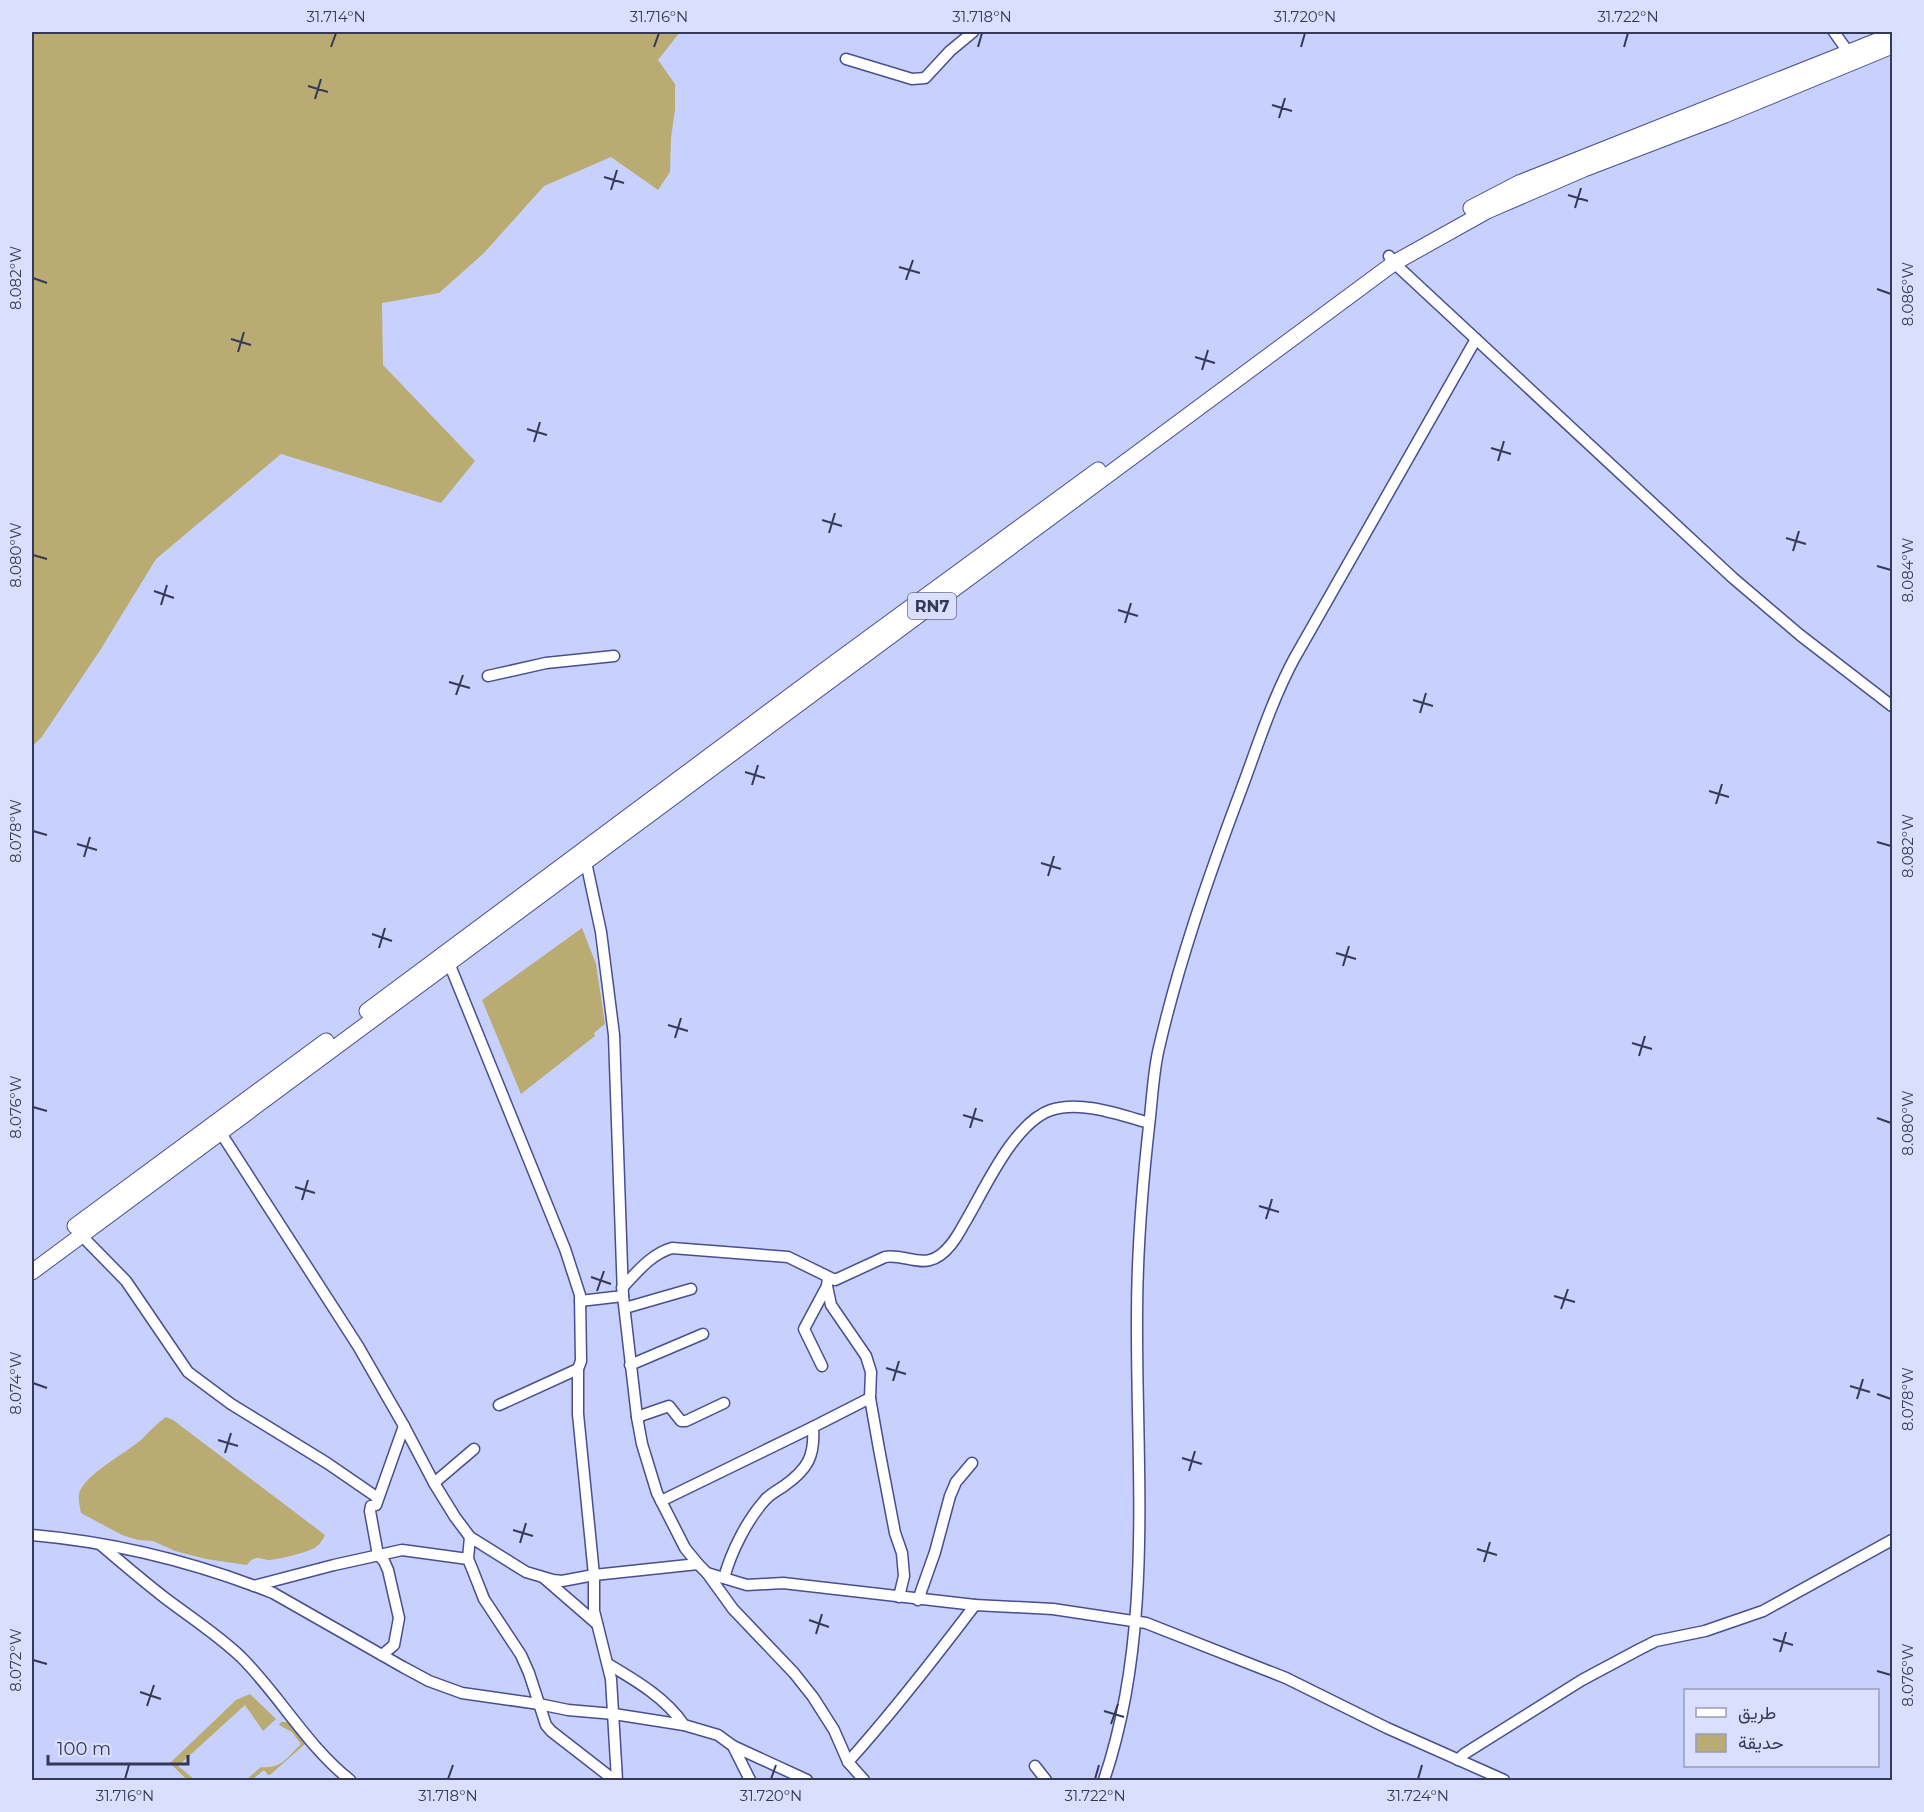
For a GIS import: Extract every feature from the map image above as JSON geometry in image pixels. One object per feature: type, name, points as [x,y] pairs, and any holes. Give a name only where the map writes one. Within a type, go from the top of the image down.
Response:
[{"type":"highway","name":"RN7","points":[[32,1272],[218,1128],[842,657],[1392,259],[1482,202],[1520,183],[1849,53],[1891,42]]},
{"type":"highway","name":"RN7","points":[[32,1259],[449,963],[1392,259],[1486,211],[1584,169],[1725,115],[1891,42]]},
{"type":"street","points":[[846,59],[920,80],[925,78],[950,51],[973,32]]},
{"type":"street","points":[[1834,32],[1849,53]]},
{"type":"street","points":[[1392,259],[1733,578],[1800,635],[1893,706]]},
{"type":"street","points":[[1104,1780],[1119,1726],[1136,1620],[1139,1521],[1137,1314],[1142,1185],[1158,1053],[1189,939],[1215,858],[1275,698],[1293,659],[1476,339]]},
{"type":"street","points":[[488,676],[546,663],[614,656]]},
{"type":"street","points":[[586,862],[602,933],[614,1035],[623,1297],[642,1444],[662,1501],[685,1548],[707,1573],[733,1609],[794,1673],[813,1697],[834,1730],[848,1762],[864,1780]]},
{"type":"street","points":[[449,963],[576,1281],[580,1301],[581,1361],[578,1369],[578,1414],[594,1575],[594,1611],[611,1679],[616,1780]]},
{"type":"street","points":[[623,1297],[652,1257],[672,1248],[788,1257],[827,1282],[844,1277],[885,1257],[930,1260],[956,1239],[1006,1150],[1039,1117],[1051,1110],[1062,1108],[1096,1109],[1149,1123]]},
{"type":"street","points":[[218,1128],[358,1346],[434,1483],[470,1537],[526,1572],[562,1581],[594,1575],[698,1564]]},
{"type":"street","points":[[81,1235],[126,1281],[188,1372],[231,1404],[327,1463],[378,1498]]},
{"type":"street","points":[[822,1366],[804,1329],[827,1282]]},
{"type":"street","points":[[827,1282],[831,1305],[866,1356],[871,1372],[870,1398],[895,1533],[902,1553],[904,1576],[899,1597]]},
{"type":"street","points":[[580,1301],[691,1289]]},
{"type":"street","points":[[630,1365],[703,1334]]},
{"type":"street","points":[[499,1405],[578,1369]]},
{"type":"street","points":[[662,1501],[870,1398]]},
{"type":"street","points":[[637,1417],[669,1406],[681,1421],[686,1421],[724,1403]]},
{"type":"street","points":[[382,1655],[394,1645],[399,1618],[388,1570],[378,1555],[370,1506],[376,1505],[398,1449],[404,1426]]},
{"type":"street","points":[[724,1578],[728,1564],[742,1537],[766,1498],[800,1475],[810,1460],[814,1444],[813,1427]]},
{"type":"street","points":[[434,1483],[474,1449]]},
{"type":"street","points":[[918,1600],[950,1496],[956,1482],[972,1463]]},
{"type":"street","points":[[32,1535],[97,1542],[215,1573],[254,1586],[273,1593],[429,1681],[462,1693],[684,1725],[718,1735],[733,1746],[807,1780]]},
{"type":"street","points":[[470,1537],[468,1559],[484,1599],[521,1655],[529,1672],[546,1725],[616,1780]]},
{"type":"street","points":[[1458,1760],[1582,1680],[1640,1648],[1656,1641],[1699,1633],[1763,1611],[1893,1540]]},
{"type":"street","points":[[97,1542],[240,1657],[274,1694],[326,1759],[350,1780]]},
{"type":"street","points":[[254,1586],[402,1550],[468,1559]]},
{"type":"street","points":[[707,1573],[747,1585],[800,1585],[918,1600],[1053,1609],[1136,1620],[1286,1678],[1387,1728],[1504,1780]]},
{"type":"street","points":[[543,1578],[597,1624]]},
{"type":"street","points":[[848,1762],[888,1717],[975,1605]]},
{"type":"street","points":[[608,1664],[649,1691],[673,1711],[684,1725]]},
{"type":"street","points":[[733,1746],[750,1780]]},
{"type":"street","points":[[1035,1766],[1046,1780]]},
{"type":"green space","points":[[32,32],[680,32],[658,60],[675,84],[675,110],[670,172],[658,190],[611,157],[544,186],[483,254],[439,293],[382,303],[383,365],[475,461],[441,503],[281,454],[156,559],[99,652],[41,738],[32,746]]},
{"type":"green space","points":[[582,928],[596,964],[605,1024],[594,1033],[595,1036],[521,1094],[482,1000]]},
{"type":"green space","points":[[166,1417],[325,1535],[320,1543],[313,1549],[285,1557],[272,1560],[257,1558],[247,1565],[206,1559],[175,1551],[153,1541],[138,1540],[122,1535],[81,1513],[79,1494],[89,1479],[142,1439]]},
{"type":"green space","points":[[250,1694],[276,1719],[263,1731],[245,1705],[178,1766],[194,1779],[187,1780],[170,1763],[236,1700]]},
{"type":"green space","points":[[281,1722],[289,1722],[305,1744],[271,1774],[268,1775],[264,1770],[252,1780],[246,1780],[261,1767],[279,1764],[301,1744],[292,1732],[279,1725]]}]
